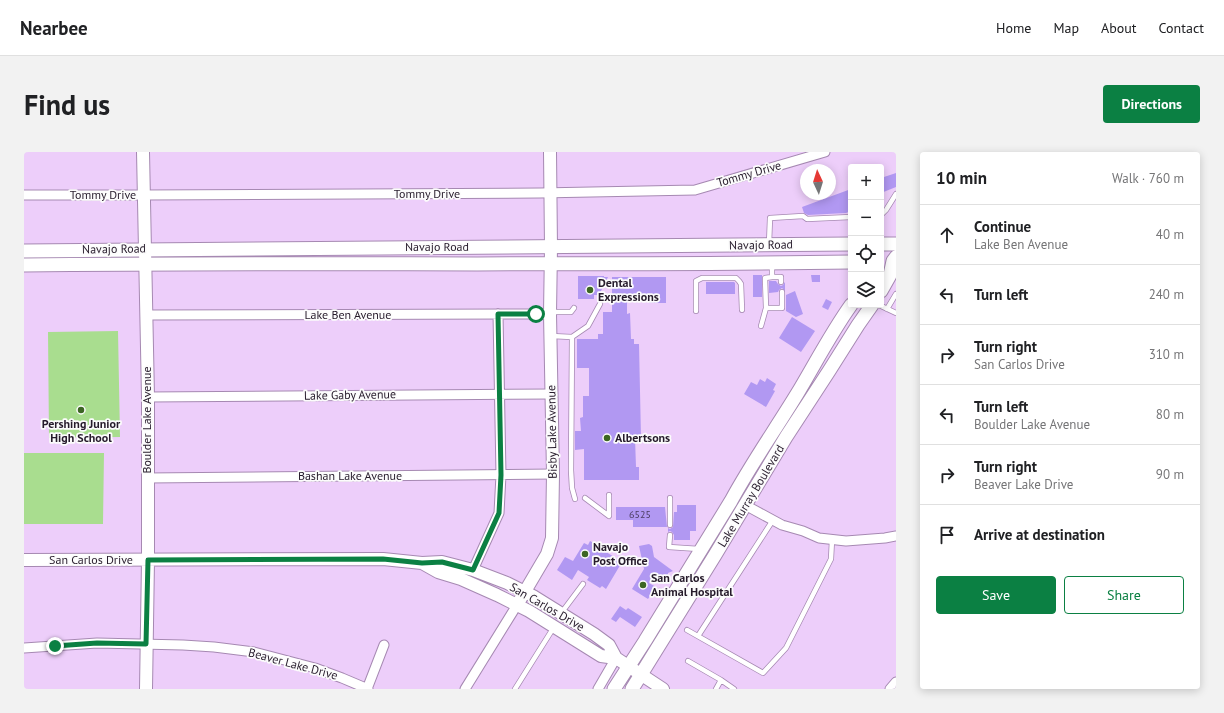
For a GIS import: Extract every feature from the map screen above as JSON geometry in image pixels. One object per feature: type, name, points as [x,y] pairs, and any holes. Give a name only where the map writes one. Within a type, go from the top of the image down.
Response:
[{"type":"main road","name":"Navajo Road","points":[[24,251],[769,246],[848,244]]},
{"type":"main road","points":[[884,244],[896,244]]},
{"type":"main road","points":[[676,263],[680,253],[685,251],[717,250],[727,246]]},
{"type":"main road","points":[[884,285],[889,274],[892,260]]},
{"type":"main road","name":"Navajo Road","points":[[24,265],[848,262]]},
{"type":"main road","name":"Lake Murray Boulevard","points":[[614,689],[702,549],[849,308]]},
{"type":"main road","name":"Lake Murray Boulevard","points":[[632,689],[732,528],[786,437],[870,308]]},
{"type":"main road","points":[[742,482],[743,500],[745,505]]},
{"type":"main road","points":[[731,501],[734,508],[732,528]]},
{"type":"street","name":"Boulder Lake Avenue","points":[[143,152],[148,397],[146,689]]},
{"type":"street","name":"Bisby Lake Avenue","points":[[465,689],[547,554],[552,538],[553,474],[550,313],[550,152]]},
{"type":"street","name":"Tommy Drive","points":[[24,195],[143,196],[551,193],[695,190],[825,152]]},
{"type":"street","name":"Lake Ben Avenue","points":[[146,315],[550,313]]},
{"type":"street","points":[[473,570],[499,513],[501,475],[498,314]]},
{"type":"street","name":"Lake Gaby Avenue","points":[[148,397],[552,394]]},
{"type":"street","name":"Bashan Lake Avenue","points":[[148,478],[553,474]]},
{"type":"street","points":[[745,505],[782,525],[803,531],[819,538],[846,541],[896,536]]},
{"type":"street","name":"San Carlos Drive","points":[[24,560],[383,559],[422,563],[442,562],[473,570],[507,583],[525,592],[561,613],[608,645],[616,658],[663,689]]},
{"type":"street","name":"San Carlos Drive","points":[[422,563],[438,572],[461,579],[529,611],[601,656],[616,658]]},
{"type":"street","name":"Beaver Lake Drive","points":[[24,648],[97,643],[214,646],[254,652],[320,670],[368,689]]},
{"type":"street","points":[[368,689],[384,645]]},
{"type":"street","points":[[598,689],[616,658]]},
{"type":"street","points":[[890,689],[896,682]]},
{"type":"lane","points":[[884,212],[896,194]]},
{"type":"lane","points":[[769,246],[770,218],[803,216],[807,219],[848,217]]},
{"type":"lane","points":[[772,263],[772,277]]},
{"type":"lane","points":[[696,311],[696,282],[702,278],[736,278],[739,280],[741,284],[742,310]]},
{"type":"lane","points":[[761,326],[766,308],[765,278],[781,278],[781,282]]},
{"type":"lane","points":[[766,308],[782,308],[782,292]]},
{"type":"lane","points":[[887,308],[896,294]]},
{"type":"lane","points":[[551,336],[572,337],[588,326],[600,304]]},
{"type":"lane","points":[[884,307],[896,313]]},
{"type":"lane","points":[[550,313],[571,312],[574,308]]},
{"type":"lane","points":[[572,337],[571,470],[572,488],[575,499]]},
{"type":"lane","points":[[586,498],[609,516],[609,495]]},
{"type":"lane","points":[[670,498],[670,525]]},
{"type":"lane","points":[[698,636],[773,520]]},
{"type":"lane","points":[[670,535],[670,547],[702,549]]},
{"type":"lane","points":[[687,630],[763,673],[786,648],[831,559],[832,540]]},
{"type":"lane","points":[[561,613],[583,584]]},
{"type":"lane","points":[[660,591],[671,598]]},
{"type":"lane","points":[[515,689],[554,627]]},
{"type":"lane","points":[[688,661],[734,689]]},
{"type":"lane","points":[[716,689],[721,680]]},
{"type":"green space","points":[[118,331],[120,437],[49,438],[48,332]]},
{"type":"green space","points":[[24,453],[104,453],[103,524],[24,524]]},
{"type":"building","points":[[896,173],[896,187],[884,192],[884,177]]},
{"type":"building","points":[[848,190],[848,212],[808,215],[804,213],[802,207],[821,200],[836,200],[836,195]]},
{"type":"building","points":[[753,275],[762,275],[762,297],[753,297]]},
{"type":"building","points":[[811,275],[820,275],[820,282],[812,282]]},
{"type":"building","name":"Dental Expressions","points":[[578,276],[608,277],[599,295],[594,295],[594,299],[578,299]]},
{"type":"building","points":[[612,277],[666,277],[666,303],[649,303],[649,298],[630,298],[629,302],[627,302],[627,314],[630,313],[631,339],[634,339],[634,344],[639,344],[641,438],[635,438],[636,467],[639,467],[639,480],[584,480],[584,449],[575,450],[575,431],[581,431],[580,418],[583,417],[583,396],[589,396],[589,368],[577,368],[577,339],[598,339],[598,334],[603,334],[603,312],[612,312]]},
{"type":"building","points":[[769,281],[776,281],[781,286],[785,282],[785,291],[782,288],[778,292],[769,293]]},
{"type":"building","points":[[706,282],[734,282],[735,294],[706,294]]},
{"type":"building","points":[[795,291],[803,314],[796,317],[786,311],[786,295]]},
{"type":"building","points":[[826,299],[832,302],[828,310],[822,307]]},
{"type":"building","points":[[792,317],[815,331],[801,352],[779,338]]},
{"type":"building","points":[[767,378],[776,384],[773,390],[775,391],[766,407],[744,394],[751,382],[757,385],[760,379],[765,382]]},
{"type":"building","points":[[677,505],[696,505],[696,531],[690,531],[690,540],[674,540],[674,535],[672,532],[668,532],[668,528],[670,529],[673,527],[674,512],[677,512]]},
{"type":"building","points":[[616,507],[665,507],[667,527],[633,527],[633,520],[616,520]]},
{"type":"building","points":[[590,541],[622,562],[606,589],[602,586],[600,588],[587,580],[589,577],[578,570],[572,580],[557,570],[565,557],[573,561],[584,543],[588,545]]},
{"type":"building","points":[[649,544],[652,546],[654,557],[673,571],[668,573],[668,576],[663,579],[654,574],[649,583],[656,587],[648,599],[632,589],[644,569],[639,546]]},
{"type":"building","points":[[620,606],[626,610],[628,608],[642,617],[635,627],[620,617],[616,622],[611,619]]},
{"type":"place","name":"Dental Expressions","points":[[590,290]]},
{"type":"place","name":"Pershing Junior High School","points":[[81,410]]},
{"type":"place","name":"Albertsons","points":[[607,438]]},
{"type":"place","name":"Navajo Post Office","points":[[585,554]]},
{"type":"place","name":"San Carlos Animal Hospital","points":[[643,585]]},
{"type":"route","points":[[55,646],[97,643],[146,644],[148,560],[383,559],[422,563],[442,562],[473,570],[499,513],[501,475],[498,314],[536,314]]}]
